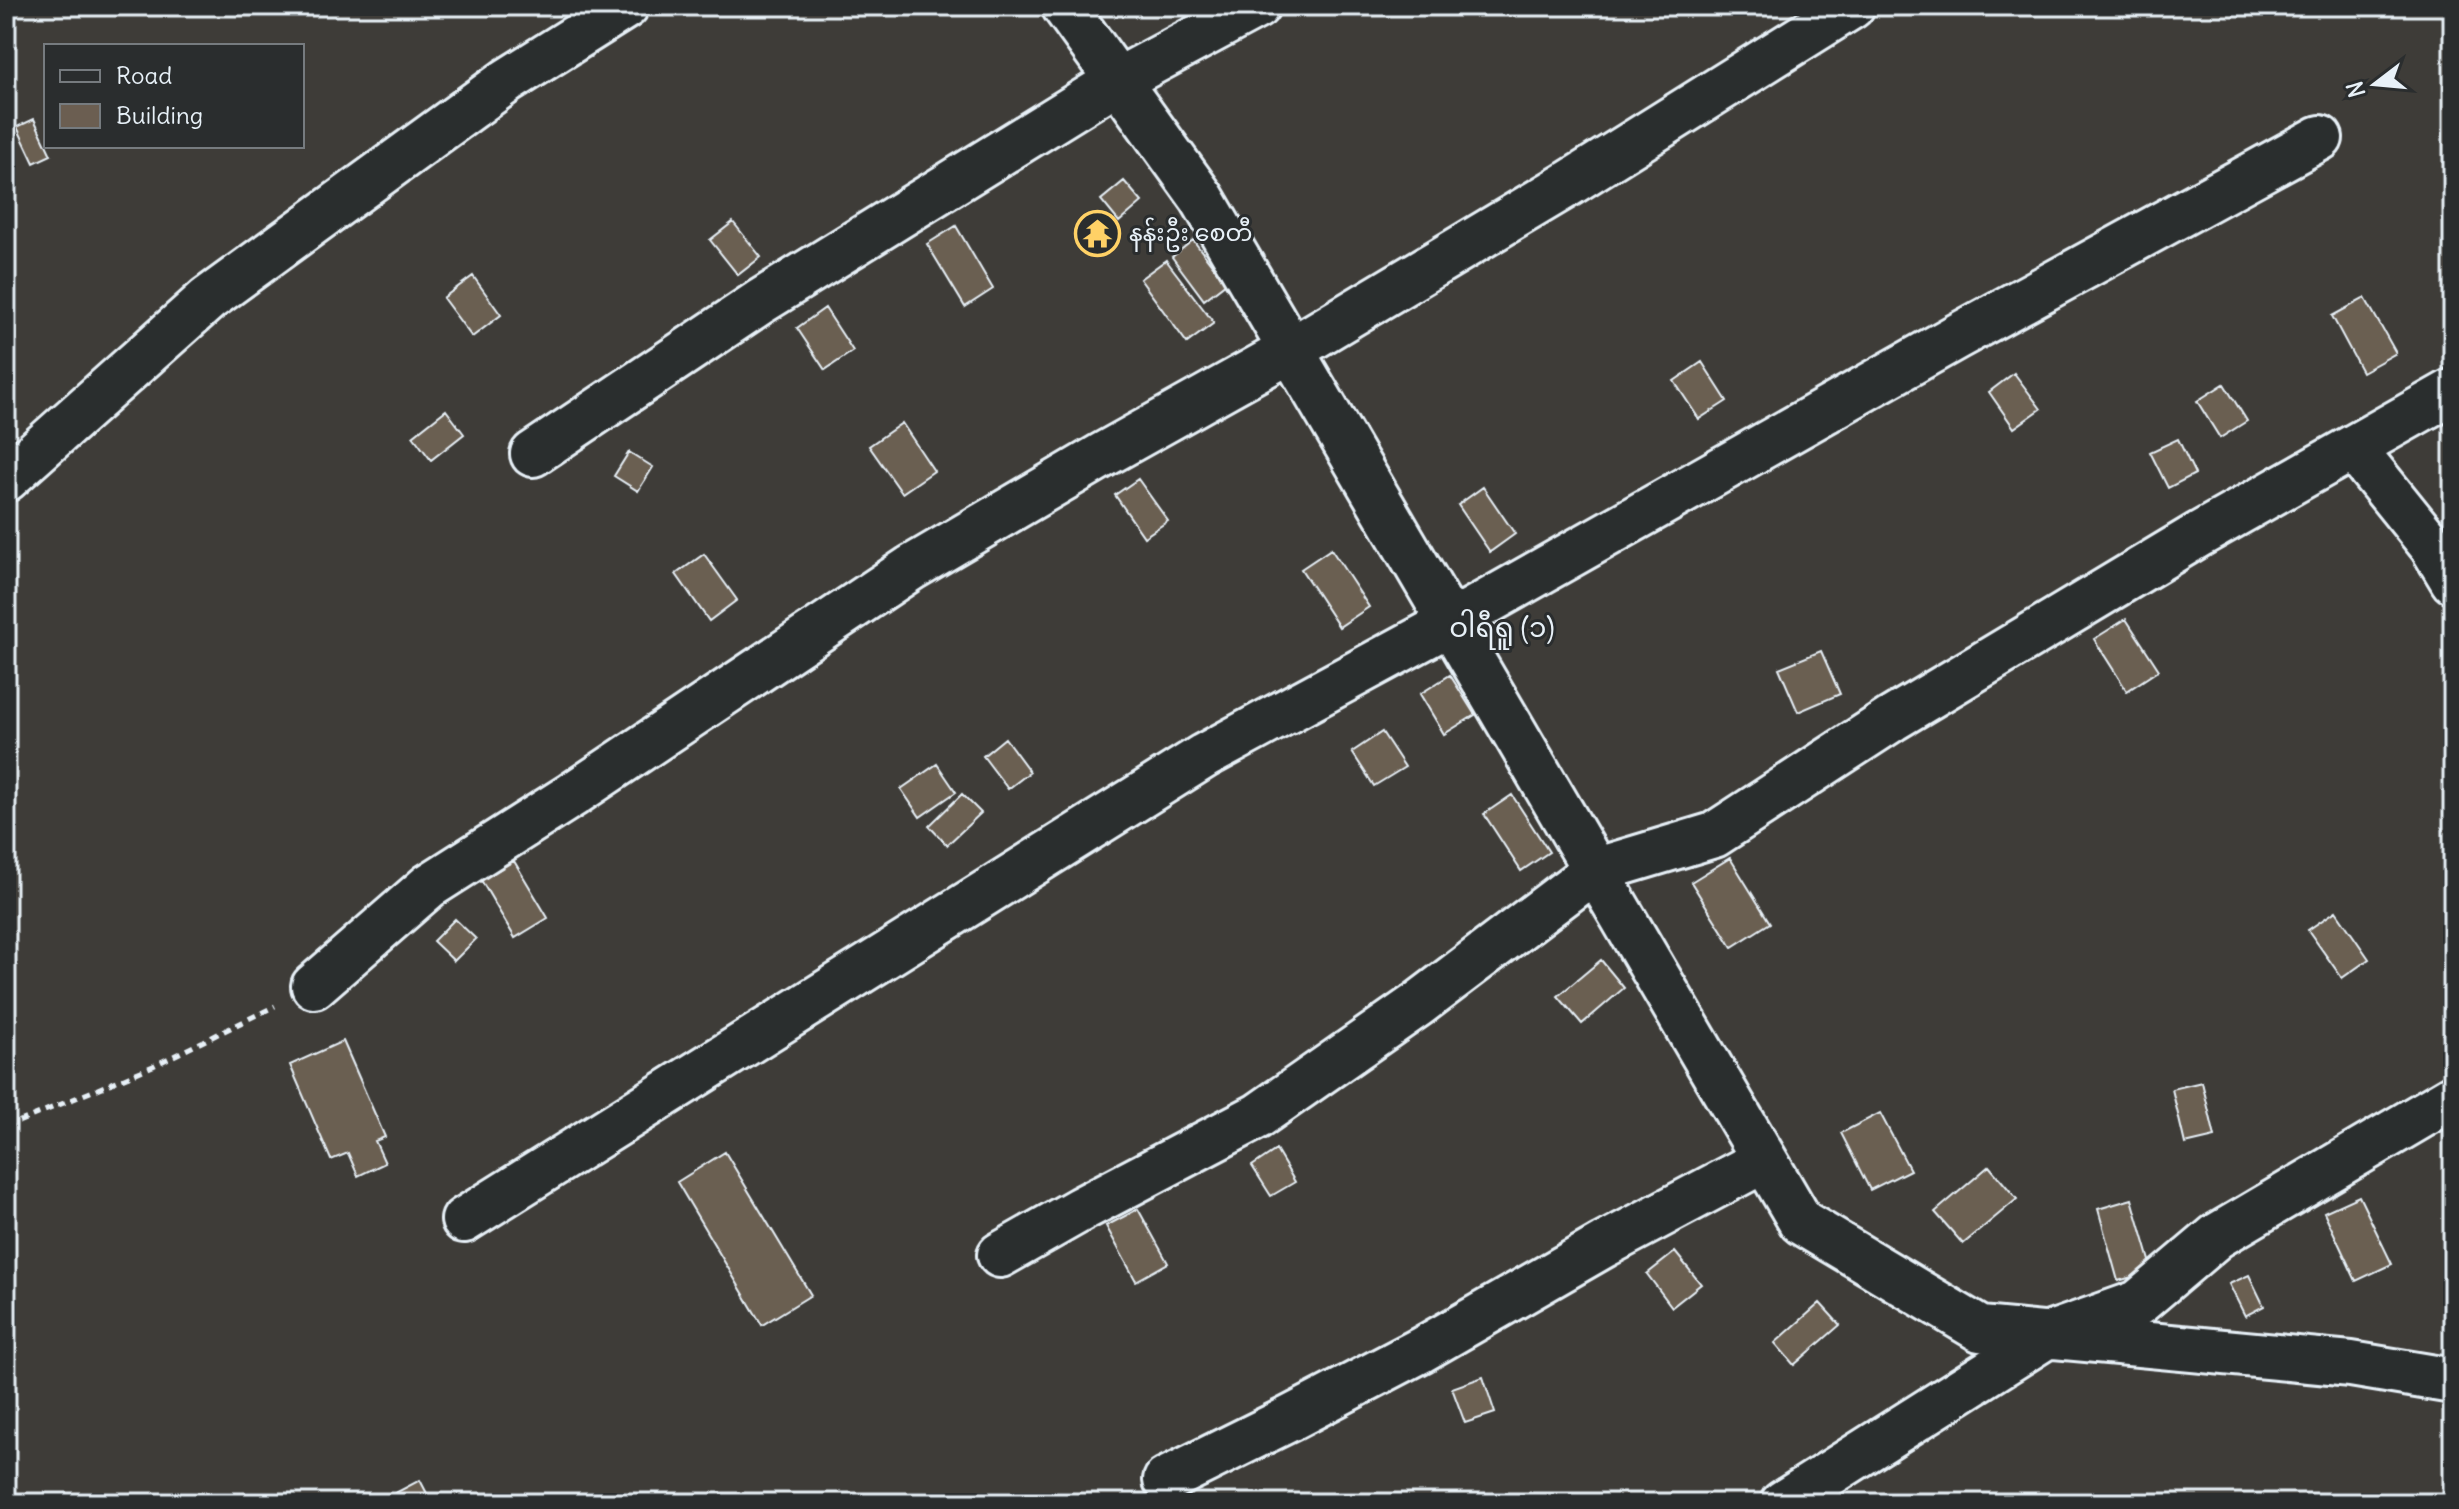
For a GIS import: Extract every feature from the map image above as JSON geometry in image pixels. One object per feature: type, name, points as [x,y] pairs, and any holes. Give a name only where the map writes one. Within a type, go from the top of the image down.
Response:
[{"type":"street","points":[[6,479],[208,299],[507,81],[626,6]]},
{"type":"street","points":[[1064,6],[1202,198],[1801,1222],[1980,1329],[2351,1364],[2453,1381]]},
{"type":"street","points":[[533,454],[760,302],[1117,81],[1257,6]]},
{"type":"street","points":[[314,986],[429,886],[572,795],[911,568],[1103,455],[1291,350],[1565,186],[1852,6]]},
{"type":"street","points":[[464,1220],[1204,756],[1450,623],[1956,337],[2320,138]]},
{"type":"street","points":[[1000,1255],[1258,1116],[1417,1005],[1594,871],[1714,835],[1892,719],[2200,534],[2453,391]]},
{"type":"street","points":[[2353,448],[2432,546],[2453,581]]},
{"type":"street","points":[[1806,1496],[2048,1335],[2138,1303],[2217,1236],[2453,1097]]},
{"type":"street","points":[[1166,1480],[1421,1350],[1604,1245],[1764,1160]]},
{"type":"path","points":[[6,1127],[153,1066],[314,986]]},
{"type":"building","points":[[34,119],[44,140],[44,148],[48,148],[51,155],[34,163],[17,127]]},
{"type":"building","points":[[1124,181],[1142,202],[1119,222],[1101,200]]},
{"type":"building","points":[[733,222],[761,257],[738,275],[710,240]]},
{"type":"building","points":[[956,226],[993,289],[965,307],[927,244]]},
{"type":"building","points":[[1193,240],[1226,283],[1204,300],[1172,257]]},
{"type":"building","points":[[1166,260],[1214,323],[1187,343],[1140,279]]},
{"type":"building","points":[[473,276],[501,315],[472,337],[443,298]]},
{"type":"building","points":[[2365,298],[2396,353],[2362,372],[2332,316]]},
{"type":"building","points":[[825,308],[853,351],[825,370],[797,328]]},
{"type":"building","points":[[1702,362],[1727,401],[1699,419],[1674,381]]},
{"type":"building","points":[[2014,373],[2041,409],[2014,428],[1989,392]]},
{"type":"building","points":[[2224,384],[2247,421],[2220,438],[2197,401]]},
{"type":"building","points":[[446,410],[464,434],[431,460],[413,436]]},
{"type":"building","points":[[902,423],[934,471],[902,493],[869,446]]},
{"type":"building","points":[[2178,439],[2195,474],[2168,488],[2150,452]]},
{"type":"building","points":[[629,452],[653,467],[638,491],[614,476]]},
{"type":"building","points":[[1138,479],[1168,521],[1144,537],[1115,495]]},
{"type":"building","points":[[1483,487],[1515,534],[1490,552],[1458,505]]},
{"type":"building","points":[[1331,549],[1369,607],[1339,627],[1301,569]]},
{"type":"building","points":[[704,554],[737,600],[709,621],[676,574]]},
{"type":"building","points":[[2126,619],[2159,670],[2127,691],[2094,639]]},
{"type":"building","points":[[1821,651],[1840,694],[1798,712],[1779,668]]},
{"type":"building","points":[[1450,675],[1475,715],[1444,734],[1420,694]]},
{"type":"building","points":[[1382,732],[1405,767],[1374,786],[1352,752]]},
{"type":"building","points":[[1005,738],[1030,772],[1008,789],[983,756]]},
{"type":"building","points":[[937,764],[956,792],[920,817],[901,789]]},
{"type":"building","points":[[962,794],[981,813],[947,845],[929,826]]},
{"type":"building","points":[[1512,795],[1549,852],[1521,871],[1484,814]]},
{"type":"building","points":[[1730,858],[1770,923],[1732,947],[1691,882]]},
{"type":"building","points":[[514,861],[548,918],[515,938],[481,880]]},
{"type":"building","points":[[2336,911],[2369,959],[2342,978],[2308,930]]},
{"type":"building","points":[[455,919],[476,939],[454,961],[433,941]]},
{"type":"building","points":[[1601,960],[1624,988],[1582,1024],[1558,996]]},
{"type":"building","points":[[343,1041],[385,1137],[375,1141],[385,1163],[358,1176],[348,1153],[331,1160],[290,1065]]},
{"type":"building","points":[[2202,1082],[2215,1137],[2185,1144],[2172,1089]]},
{"type":"building","points":[[1880,1113],[1910,1170],[1870,1190],[1841,1133]]},
{"type":"building","points":[[1276,1150],[1295,1182],[1271,1196],[1252,1166]]},
{"type":"building","points":[[725,1152],[811,1295],[762,1325],[677,1182]]},
{"type":"building","points":[[1989,1166],[2017,1199],[1963,1244],[1935,1212]]},
{"type":"building","points":[[2359,1196],[2392,1264],[2356,1281],[2324,1212]]},
{"type":"building","points":[[2132,1199],[2153,1271],[2118,1281],[2098,1209]]},
{"type":"building","points":[[1138,1209],[1168,1263],[1136,1281],[1106,1226]]},
{"type":"building","points":[[1675,1252],[1701,1284],[1672,1307],[1647,1274]]},
{"type":"building","points":[[2249,1275],[2264,1306],[2245,1316],[2229,1284]]},
{"type":"building","points":[[1820,1303],[1840,1325],[1794,1365],[1775,1343]]},
{"type":"building","points":[[1483,1377],[1495,1413],[1465,1423],[1452,1388]]},
{"type":"building","points":[[420,1480],[432,1503],[389,1503],[386,1498]]},
{"type":"place","name":"နန်းဦး စေတီ","points":[[1098,233]]},
{"type":"district","name":"ဝါရီရူ (၁)","points":[[1502,627]]}]
